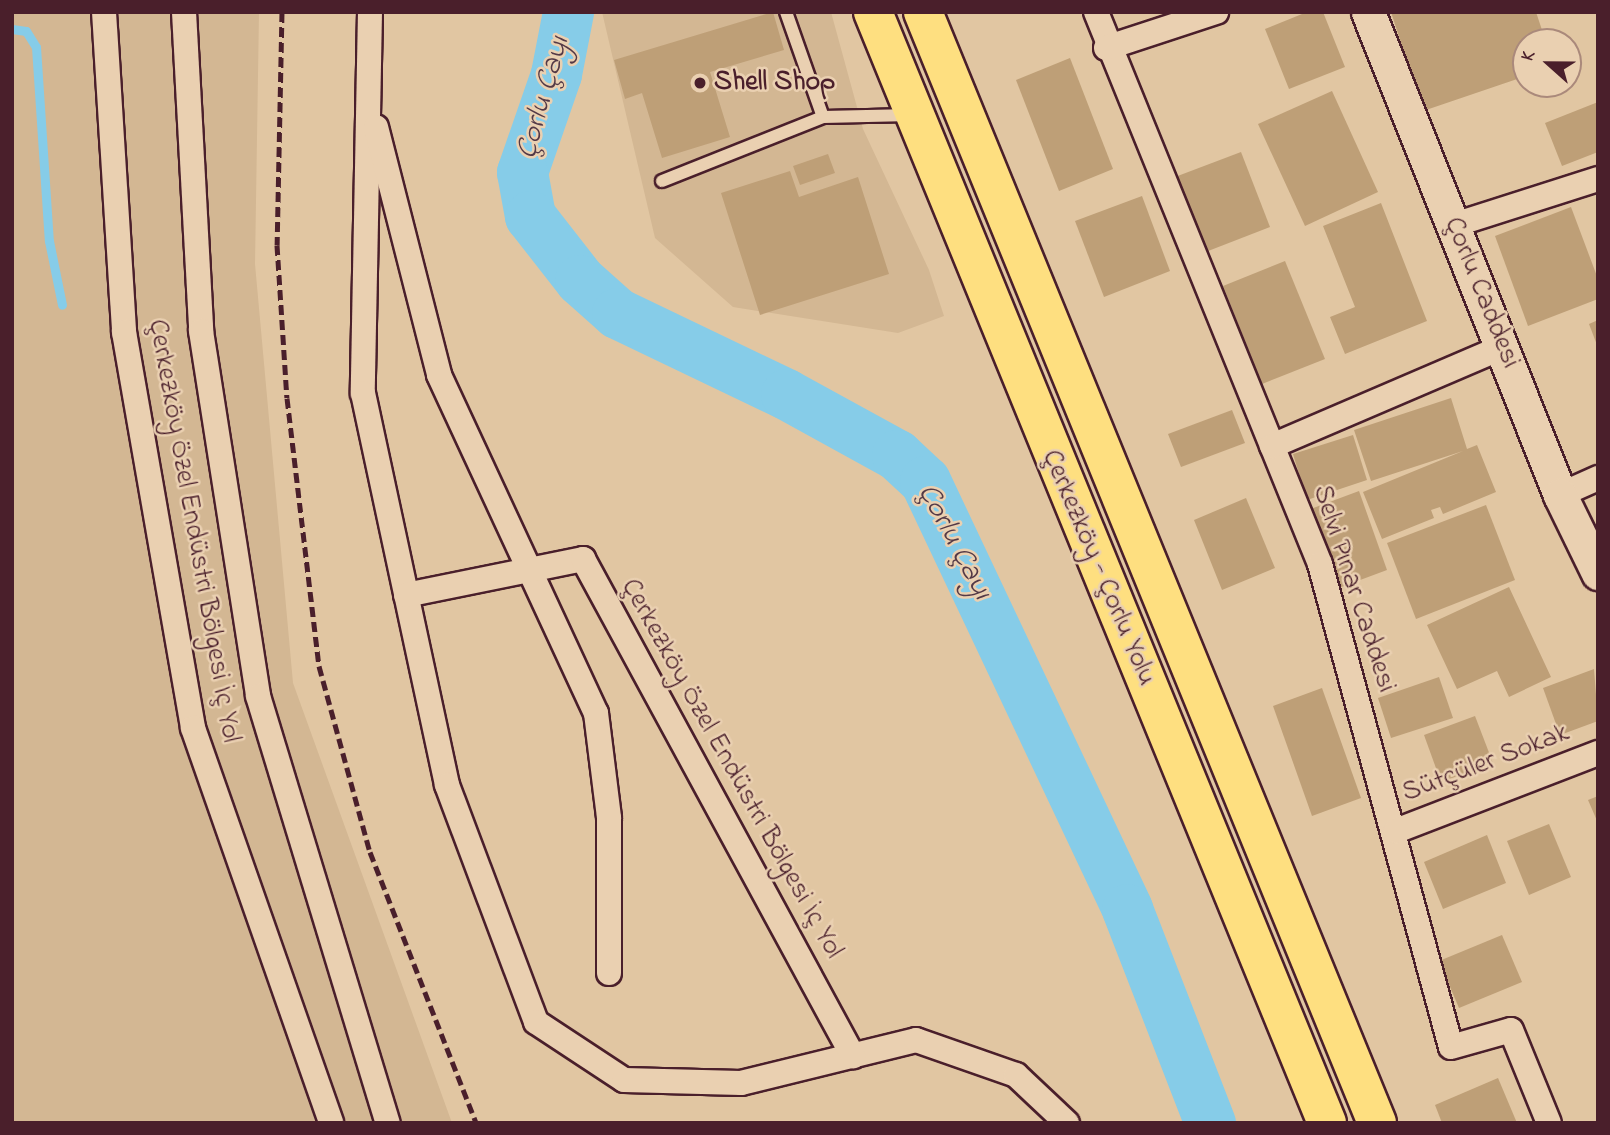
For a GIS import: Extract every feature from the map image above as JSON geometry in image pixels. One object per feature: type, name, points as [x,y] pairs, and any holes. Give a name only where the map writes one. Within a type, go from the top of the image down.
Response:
[{"type":"main road","name":"Çerkezköy - Çorlu Yolu","points":[[873,12],[1327,1123]]},
{"type":"main road","points":[[923,12],[1377,1123]]},
{"type":"main road","name":"Çorlu Caddesi","points":[[1368,12],[1560,495],[1598,573]]},
{"type":"street","name":"Çerkezköy Özel Endüstri Bölgesi İç Yol","points":[[104,12],[124,331],[193,728],[331,1123]]},
{"type":"street","name":"Çerkezköy Özel Endüstri Bölgesi İç Yol","points":[[184,12],[201,331],[258,696],[388,1123]]},
{"type":"street","points":[[370,12],[363,393],[447,785],[536,1022],[624,1080],[741,1083],[916,1041],[1016,1075],[1067,1123]]},
{"type":"street","name":"Selvi Pınar Caddesi","points":[[1096,12],[1106,48],[1320,564],[1396,831],[1451,1047],[1511,1030],[1549,1123]]},
{"type":"street","points":[[1106,48],[1216,12]]},
{"type":"street","points":[[368,96],[439,375],[596,713],[609,818],[609,973]]},
{"type":"street","points":[[1454,225],[1598,179]]},
{"type":"street","points":[[1272,446],[1503,347]]},
{"type":"street","points":[[1560,495],[1598,478]]},
{"type":"street","name":"Çerkezköy Özel Endüstri Bölgesi İç Yol","points":[[406,595],[583,559],[853,1056]]},
{"type":"street","name":"Sütçüler Sokak","points":[[1396,831],[1598,753]]},
{"type":"lane","points":[[786,12],[823,117]]},
{"type":"lane","points":[[662,181],[823,117],[914,115]]},
{"type":"shaded area","points":[[12,12],[259,12],[255,264],[293,683],[452,1123],[12,1123]]},
{"type":"shaded area","points":[[602,12],[831,12],[863,129],[929,270],[944,316],[898,333],[733,307],[655,238]]},
{"type":"building","points":[[773,12],[784,50],[710,72],[730,137],[662,158],[642,93],[625,99],[614,60]]},
{"type":"building","points":[[1307,12],[1323,12],[1345,67],[1289,89],[1265,29]]},
{"type":"building","points":[[1391,12],[1536,12],[1541,28],[1512,28],[1512,81],[1423,111]]},
{"type":"building","points":[[1070,58],[1113,169],[1059,191],[1016,80]]},
{"type":"building","points":[[1332,91],[1378,192],[1305,226],[1258,124]]},
{"type":"building","points":[[1598,102],[1598,152],[1562,166],[1545,123]]},
{"type":"building","points":[[1241,152],[1270,227],[1203,253],[1175,177]]},
{"type":"building","points":[[828,154],[835,173],[800,185],[793,166]]},
{"type":"building","points":[[790,171],[799,197],[858,177],[889,274],[760,315],[721,193]]},
{"type":"building","points":[[1142,196],[1170,271],[1104,297],[1075,221]]},
{"type":"building","points":[[1381,203],[1427,321],[1345,354],[1330,317],[1355,307],[1323,226]]},
{"type":"building","points":[[1571,207],[1598,279],[1598,299],[1528,326],[1495,236]]},
{"type":"building","points":[[1285,261],[1325,359],[1262,384],[1223,286]]},
{"type":"building","points":[[1598,320],[1598,345],[1597,345],[1589,324]]},
{"type":"building","points":[[1451,398],[1467,449],[1477,445],[1496,492],[1443,514],[1440,507],[1431,510],[1434,518],[1382,539],[1363,492],[1463,451],[1371,481],[1354,430]]},
{"type":"building","points":[[1232,410],[1245,443],[1181,467],[1168,434]]},
{"type":"building","points":[[1353,435],[1367,480],[1307,500],[1293,454]]},
{"type":"building","points":[[1359,491],[1387,570],[1336,589],[1308,510]]},
{"type":"building","points":[[1246,498],[1275,568],[1222,590],[1194,520]]},
{"type":"building","points":[[1486,505],[1515,580],[1416,619],[1387,543]]},
{"type":"building","points":[[1509,587],[1551,677],[1509,697],[1497,671],[1457,689],[1427,625]]},
{"type":"building","points":[[1594,669],[1598,721],[1560,735],[1543,688]]},
{"type":"building","points":[[1439,677],[1453,718],[1391,738],[1378,698]]},
{"type":"building","points":[[1322,688],[1361,798],[1312,816],[1273,706]]},
{"type":"building","points":[[1475,716],[1493,763],[1441,782],[1424,735]]},
{"type":"building","points":[[1598,796],[1598,823],[1588,800]]},
{"type":"building","points":[[1549,824],[1571,877],[1529,895],[1507,841]]},
{"type":"building","points":[[1487,835],[1506,883],[1443,909],[1424,862]]},
{"type":"building","points":[[1502,935],[1522,982],[1459,1008],[1439,961]]},
{"type":"building","points":[[1498,1078],[1517,1123],[1442,1123],[1435,1105]]},
{"type":"waterway","name":"Çorlu Çayı","points":[[568,12],[556,74],[522,172],[530,216],[580,280],[617,313],[786,394],[897,455],[925,481],[1127,909],[1210,1123]]},
{"type":"waterway","points":[[12,29],[26,31],[36,47],[49,241],[62,305]]},
{"type":"railway","points":[[282,12],[277,245],[287,398],[319,666],[370,852],[476,1123]]},
{"type":"place","name":"Shell Shop","points":[[700,83]]}]
